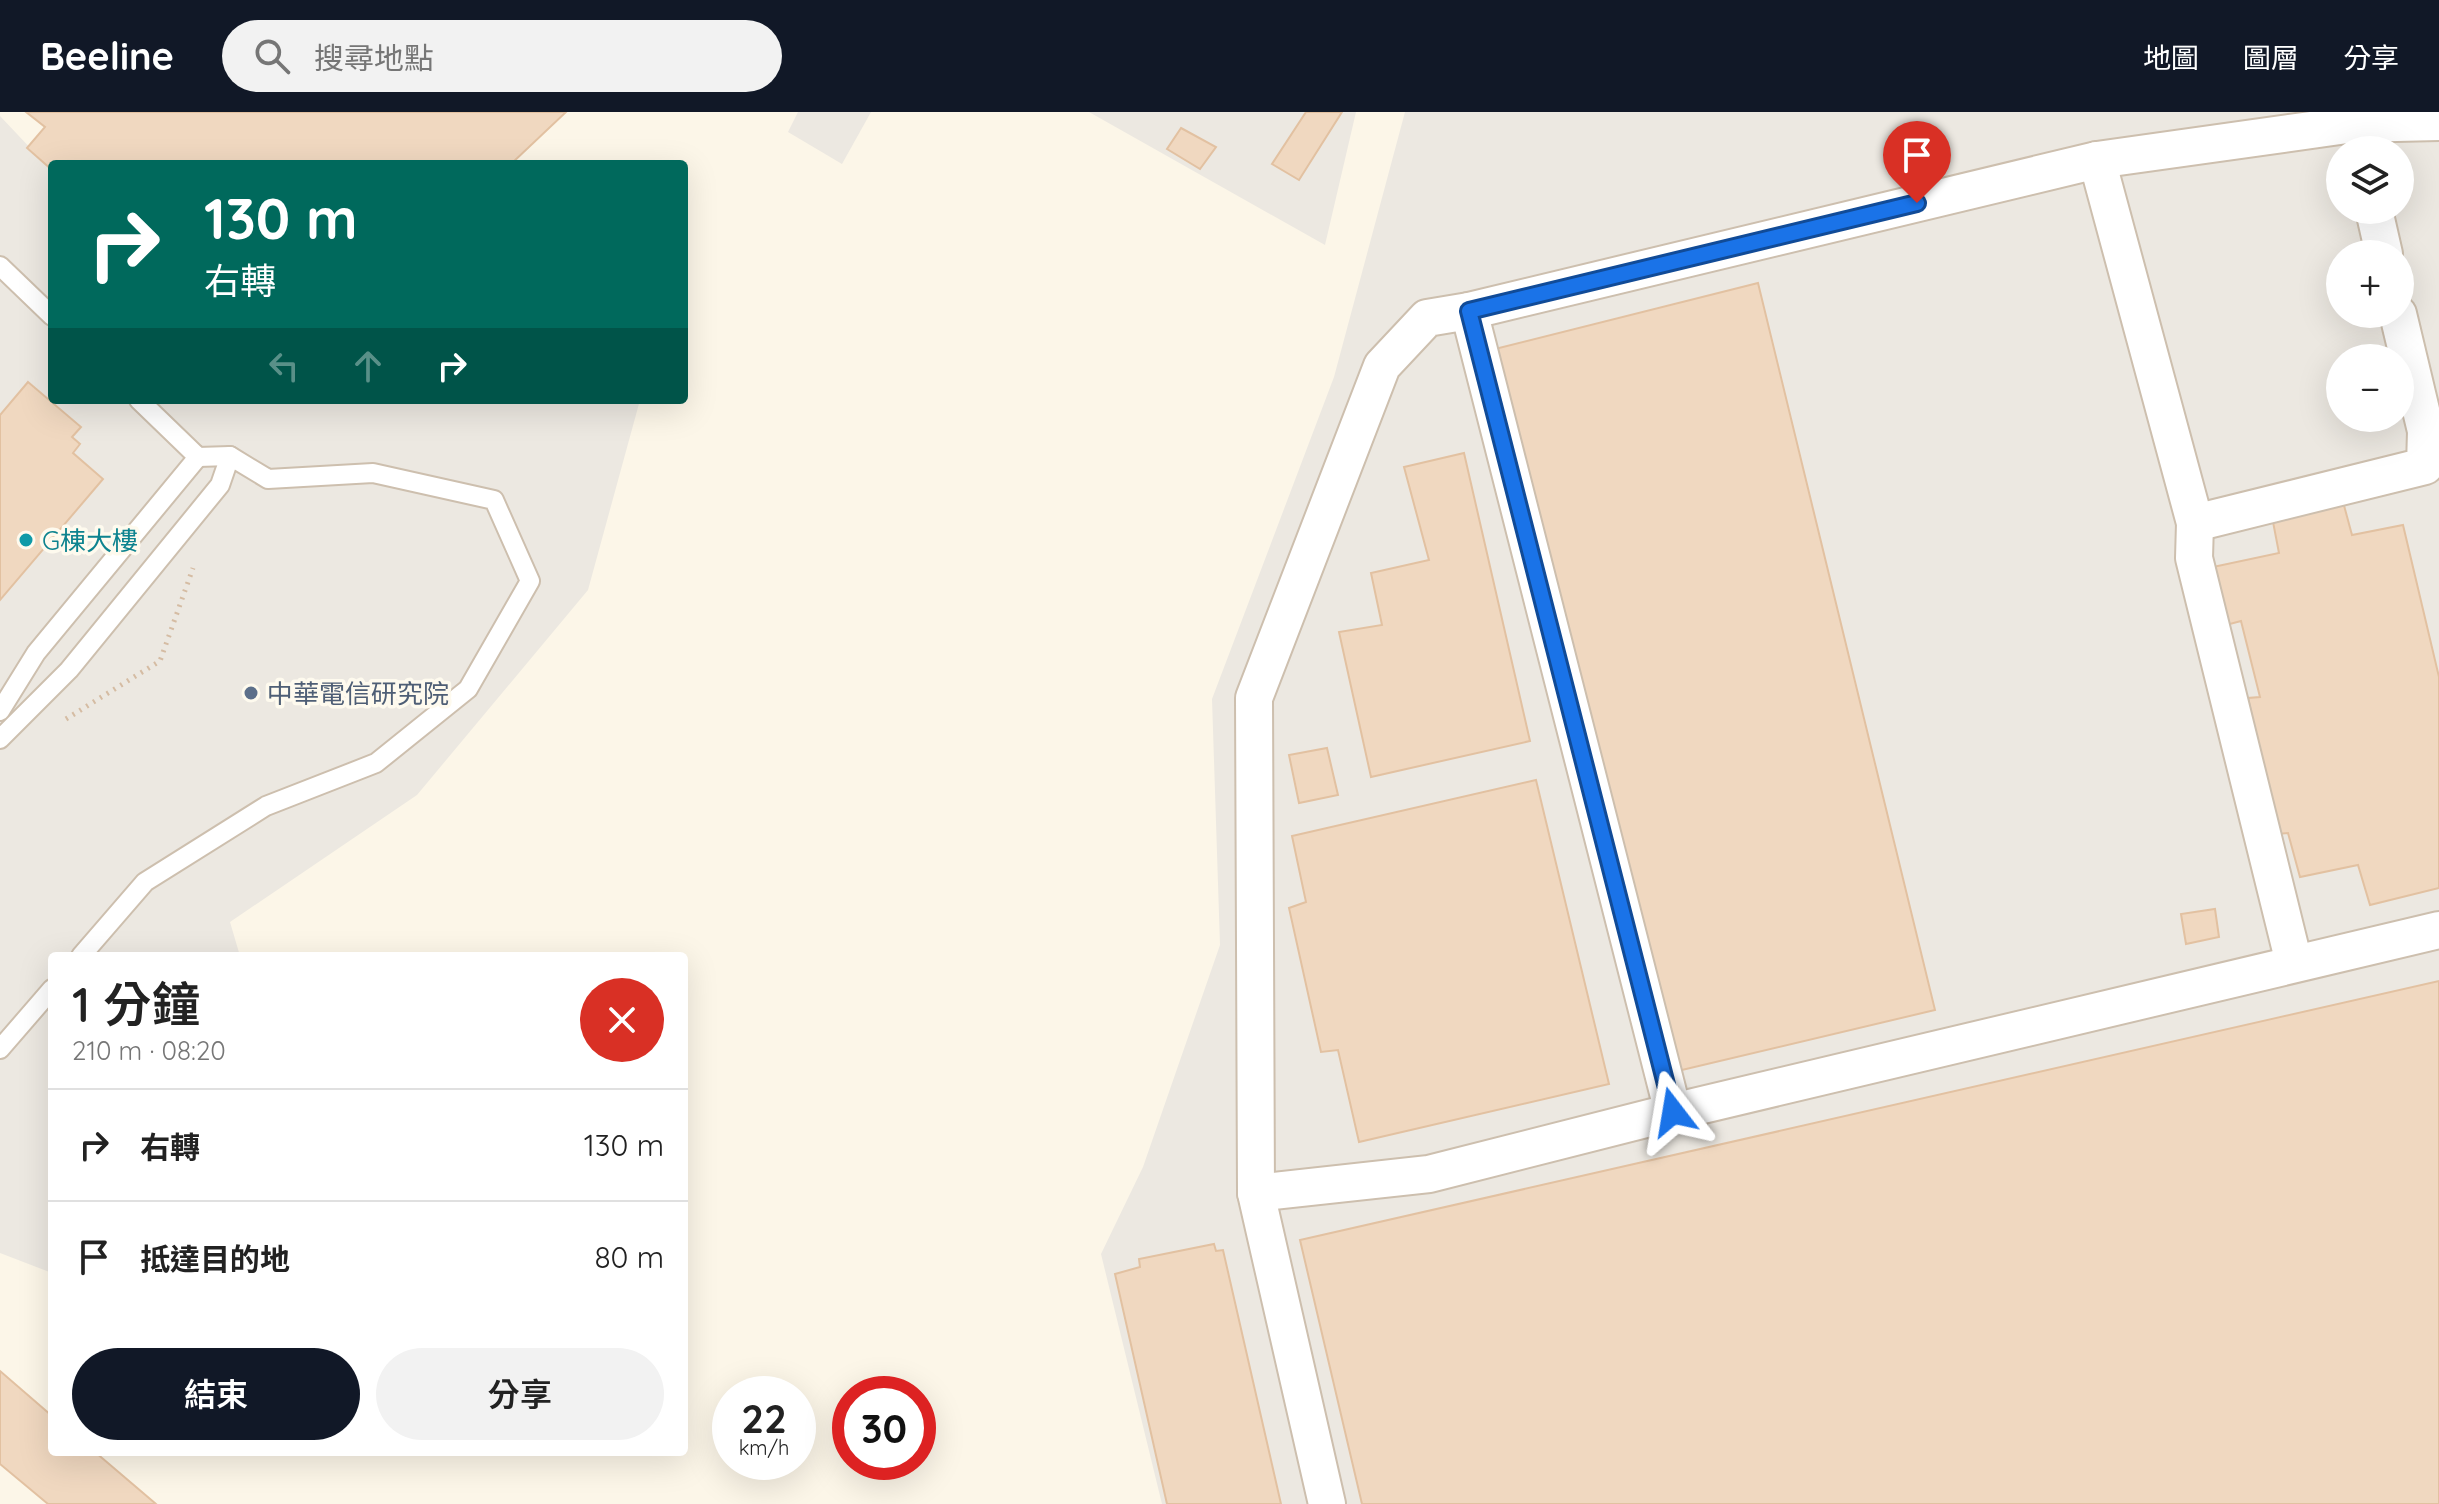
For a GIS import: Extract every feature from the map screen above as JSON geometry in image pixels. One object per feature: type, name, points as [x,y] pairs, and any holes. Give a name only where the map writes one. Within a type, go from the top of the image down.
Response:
[{"type":"street","points":[[2362,136],[2439,122]]},
{"type":"street","points":[[1327,1504],[1256,1193],[1254,698],[1382,366],[1427,318],[1469,311],[2097,160],[2326,140]]},
{"type":"street","points":[[2097,160],[2195,523],[2194,558],[2294,963]]},
{"type":"street","points":[[1469,311],[1673,1112]]},
{"type":"street","points":[[2195,523],[2425,466],[2426,431],[2401,328]]},
{"type":"street","points":[[1256,1193],[1429,1174],[1673,1112],[2439,930]]},
{"type":"lane","points":[[0,266],[48,312]]},
{"type":"lane","points":[[84,952],[145,882],[266,806],[376,763],[468,689],[530,581],[494,500],[373,473],[268,479],[230,456],[198,457],[143,404]]},
{"type":"lane","points":[[0,739],[69,670],[220,485],[230,456]]},
{"type":"lane","points":[[0,711],[36,653],[198,457]]},
{"type":"lane","points":[[0,1049],[48,994]]},
{"type":"path","points":[[53,727],[160,661],[197,556]]},
{"type":"shaded area","points":[[798,112],[871,112],[842,164],[788,132]]},
{"type":"shaded area","points":[[1089,112],[1356,112],[1325,245]]},
{"type":"shaded area","points":[[1405,112],[2439,112],[2439,1504],[1162,1504],[1101,1254],[1143,1167],[1220,945],[1212,699],[1334,377]]},
{"type":"shaded area","name":"中華電信研究院","points":[[0,116],[48,167],[48,404],[639,404],[588,590],[417,795],[230,922],[239,952],[48,952],[48,1271],[0,1253]]},
{"type":"building","points":[[26,112],[566,112],[515,160],[48,160],[48,166],[27,148],[45,127]]},
{"type":"building","points":[[1306,112],[1342,112],[1299,180],[1272,164]]},
{"type":"building","points":[[1181,128],[1216,147],[1200,169],[1167,149]]},
{"type":"building","points":[[1758,283],[1935,1010],[1648,1078],[1471,355]]},
{"type":"building","name":"G棟大樓","points":[[28,382],[48,399],[48,404],[54,404],[81,427],[72,437],[80,444],[73,453],[103,479],[0,600],[0,415]]},
{"type":"building","points":[[1464,453],[1530,741],[1371,777],[1339,632],[1382,625],[1371,573],[1429,560],[1404,467]]},
{"type":"building","points":[[2339,487],[2352,535],[2403,525],[2439,677],[2439,888],[2370,905],[2358,865],[2300,877],[2288,833],[2278,834],[2248,698],[2260,697],[2241,621],[2226,625],[2213,567],[2279,553],[2269,501]]},
{"type":"building","points":[[1327,748],[1338,795],[1299,803],[1289,755]]},
{"type":"building","points":[[1536,780],[1609,1084],[1359,1142],[1338,1050],[1321,1052],[1289,908],[1306,902],[1292,836]]},
{"type":"building","points":[[2215,909],[2219,937],[2186,944],[2181,914]]},
{"type":"building","points":[[2439,981],[2439,1504],[1362,1504],[1300,1240]]},
{"type":"building","points":[[1214,1244],[1216,1251],[1223,1250],[1281,1504],[1167,1504],[1115,1274],[1140,1267],[1139,1259]]},
{"type":"building","points":[[0,1371],[48,1413],[48,1456],[100,1456],[156,1504],[48,1504],[0,1464]]},
{"type":"place","name":"G棟大樓","points":[[26,540]]},
{"type":"place","name":"中華電信研究院","points":[[251,693]]},
{"type":"route","points":[[1673,1112],[1469,311],[1917,203]]}]
